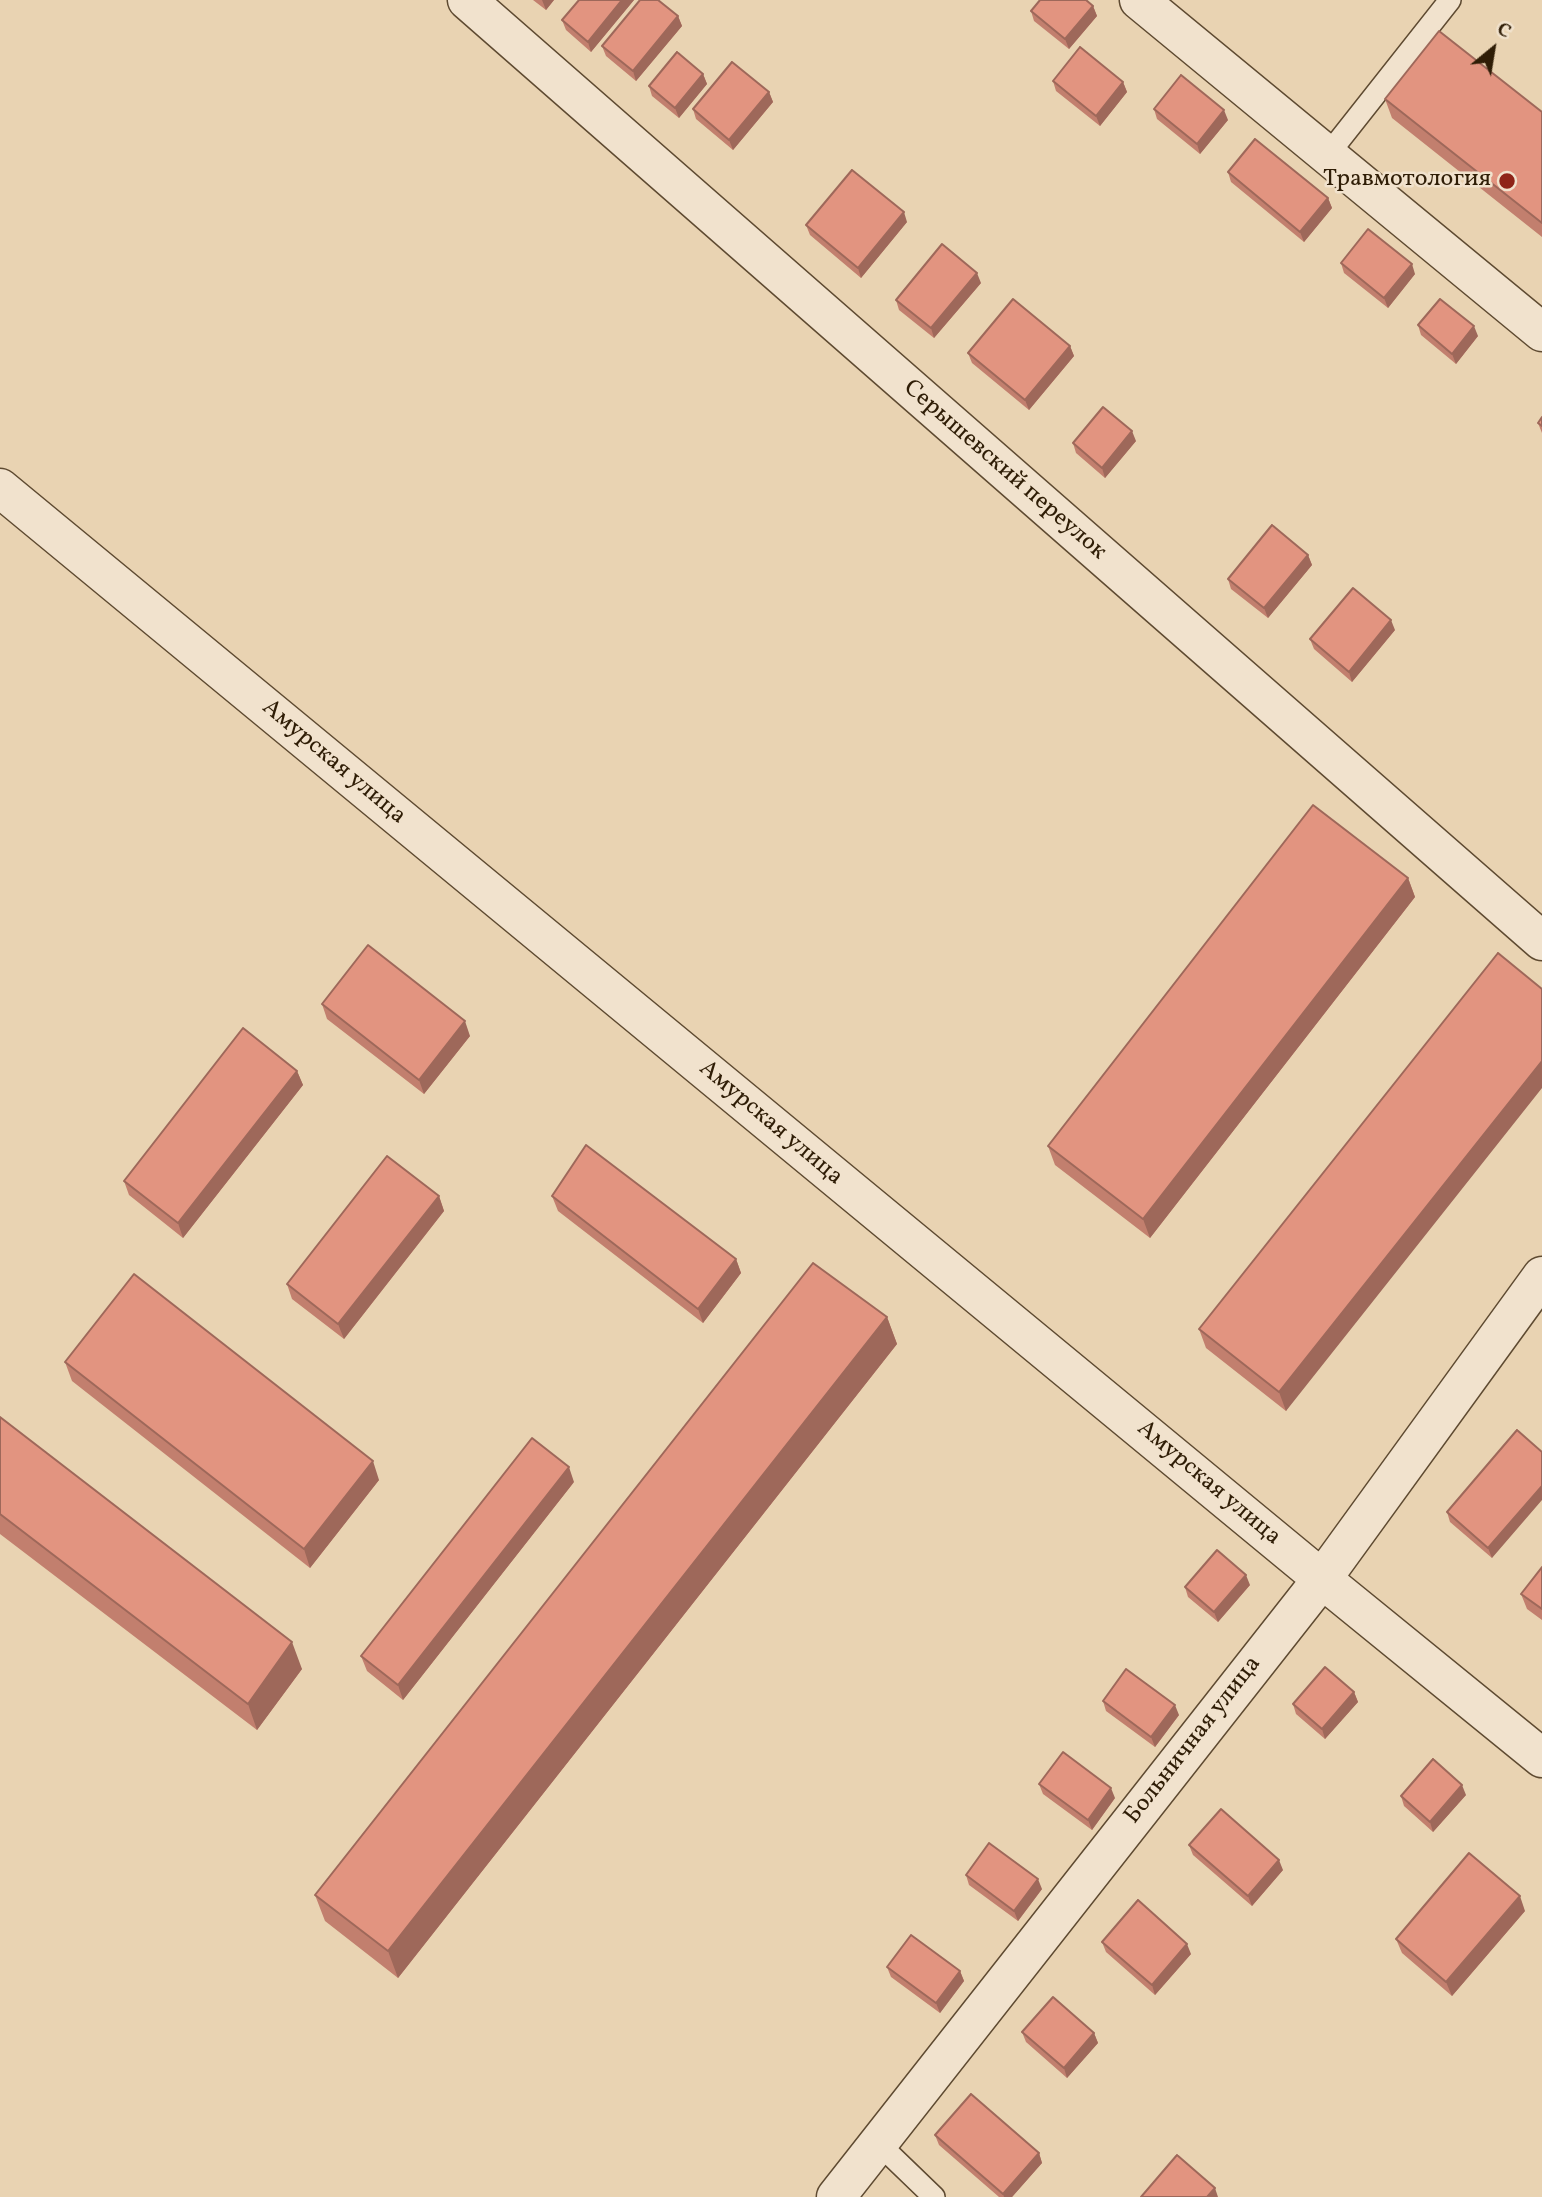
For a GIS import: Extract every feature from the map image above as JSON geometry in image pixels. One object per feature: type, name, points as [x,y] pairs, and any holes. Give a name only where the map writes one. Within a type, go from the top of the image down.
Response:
[{"type":"street","name":"Серышевский переулок","points":[[467,0],[1542,941]]},
{"type":"street","points":[[1139,0],[1542,332]]},
{"type":"street","name":"Амурская улица","points":[[0,488],[1542,1758]]},
{"type":"street","name":"Больничная улица","points":[[836,2197],[1322,1579],[1542,1276]]},
{"type":"lane","points":[[1326,156],[1450,0]]},
{"type":"lane","points":[[877,2143],[934,2197]]},
{"type":"building","points":[[579,0],[622,0],[588,42],[562,20]]},
{"type":"building","points":[[640,0],[658,0],[678,16],[633,71],[602,46]]},
{"type":"building","points":[[1040,0],[1086,0],[1093,6],[1065,39],[1031,11]]},
{"type":"building","name":"Травмотология","points":[[1439,31],[1542,112],[1542,223],[1385,99]]},
{"type":"building","points":[[1080,47],[1123,82],[1096,116],[1053,81]]},
{"type":"building","points":[[677,52],[703,74],[675,108],[649,86]]},
{"type":"building","points":[[732,62],[769,92],[729,140],[693,109]]},
{"type":"building","points":[[1181,75],[1224,110],[1197,144],[1154,109]]},
{"type":"building","points":[[1255,139],[1328,198],[1300,232],[1228,172]]},
{"type":"building","points":[[852,170],[904,212],[858,268],[806,225]]},
{"type":"building","points":[[1368,229],[1412,264],[1384,298],[1341,263]]},
{"type":"building","points":[[942,244],[977,273],[931,328],[896,300]]},
{"type":"building","points":[[1013,299],[1070,346],[1025,400],[968,353]]},
{"type":"building","points":[[1440,299],[1474,326],[1452,354],[1418,325]]},
{"type":"building","points":[[1103,407],[1132,431],[1102,468],[1073,443]]},
{"type":"building","points":[[1272,525],[1308,555],[1264,608],[1228,579]]},
{"type":"building","points":[[1353,588],[1391,620],[1349,672],[1310,639]]},
{"type":"building","points":[[1313,805],[1408,878],[1143,1219],[1048,1146]]},
{"type":"building","points":[[368,945],[465,1021],[419,1080],[322,1004]]},
{"type":"building","points":[[1498,953],[1542,989],[1542,1061],[1279,1392],[1199,1329]]},
{"type":"building","points":[[243,1028],[297,1071],[178,1223],[124,1181]]},
{"type":"building","points":[[586,1145],[736,1259],[698,1309],[552,1196]]},
{"type":"building","points":[[387,1156],[439,1196],[338,1324],[287,1284]]},
{"type":"building","points":[[813,1263],[887,1317],[388,1951],[315,1895]]},
{"type":"building","points":[[134,1274],[373,1461],[304,1549],[65,1362]]},
{"type":"building","points":[[0,1417],[292,1642],[248,1704],[0,1514]]},
{"type":"building","points":[[1517,1430],[1542,1452],[1542,1486],[1488,1548],[1447,1512]]},
{"type":"building","points":[[532,1438],[569,1467],[398,1685],[361,1656]]},
{"type":"building","points":[[1217,1550],[1246,1575],[1214,1612],[1185,1587]]},
{"type":"building","points":[[1542,1567],[1542,1609],[1521,1594]]},
{"type":"building","points":[[1325,1667],[1354,1692],[1322,1729],[1293,1704]]},
{"type":"building","points":[[1126,1669],[1175,1705],[1151,1737],[1103,1701]]},
{"type":"building","points":[[1063,1752],[1111,1788],[1088,1820],[1039,1784]]},
{"type":"building","points":[[1433,1759],[1462,1785],[1430,1822],[1401,1796]]},
{"type":"building","points":[[1221,1809],[1279,1860],[1248,1896],[1189,1845]]},
{"type":"building","points":[[989,1843],[1038,1879],[1014,1911],[966,1875]]},
{"type":"building","points":[[1469,1853],[1520,1896],[1446,1982],[1396,1939]]},
{"type":"building","points":[[1138,1900],[1187,1944],[1152,1985],[1102,1942]]},
{"type":"building","points":[[911,1935],[960,1971],[936,2003],[887,1967]]},
{"type":"building","points":[[1053,1997],[1094,2033],[1064,2068],[1022,2032]]},
{"type":"building","points":[[971,2094],[1039,2153],[1003,2194],[935,2135]]},
{"type":"building","points":[[1177,2155],[1215,2188],[1207,2197],[1141,2197]]},
{"type":"place","name":"Травмотология","points":[[1507,181]]}]
